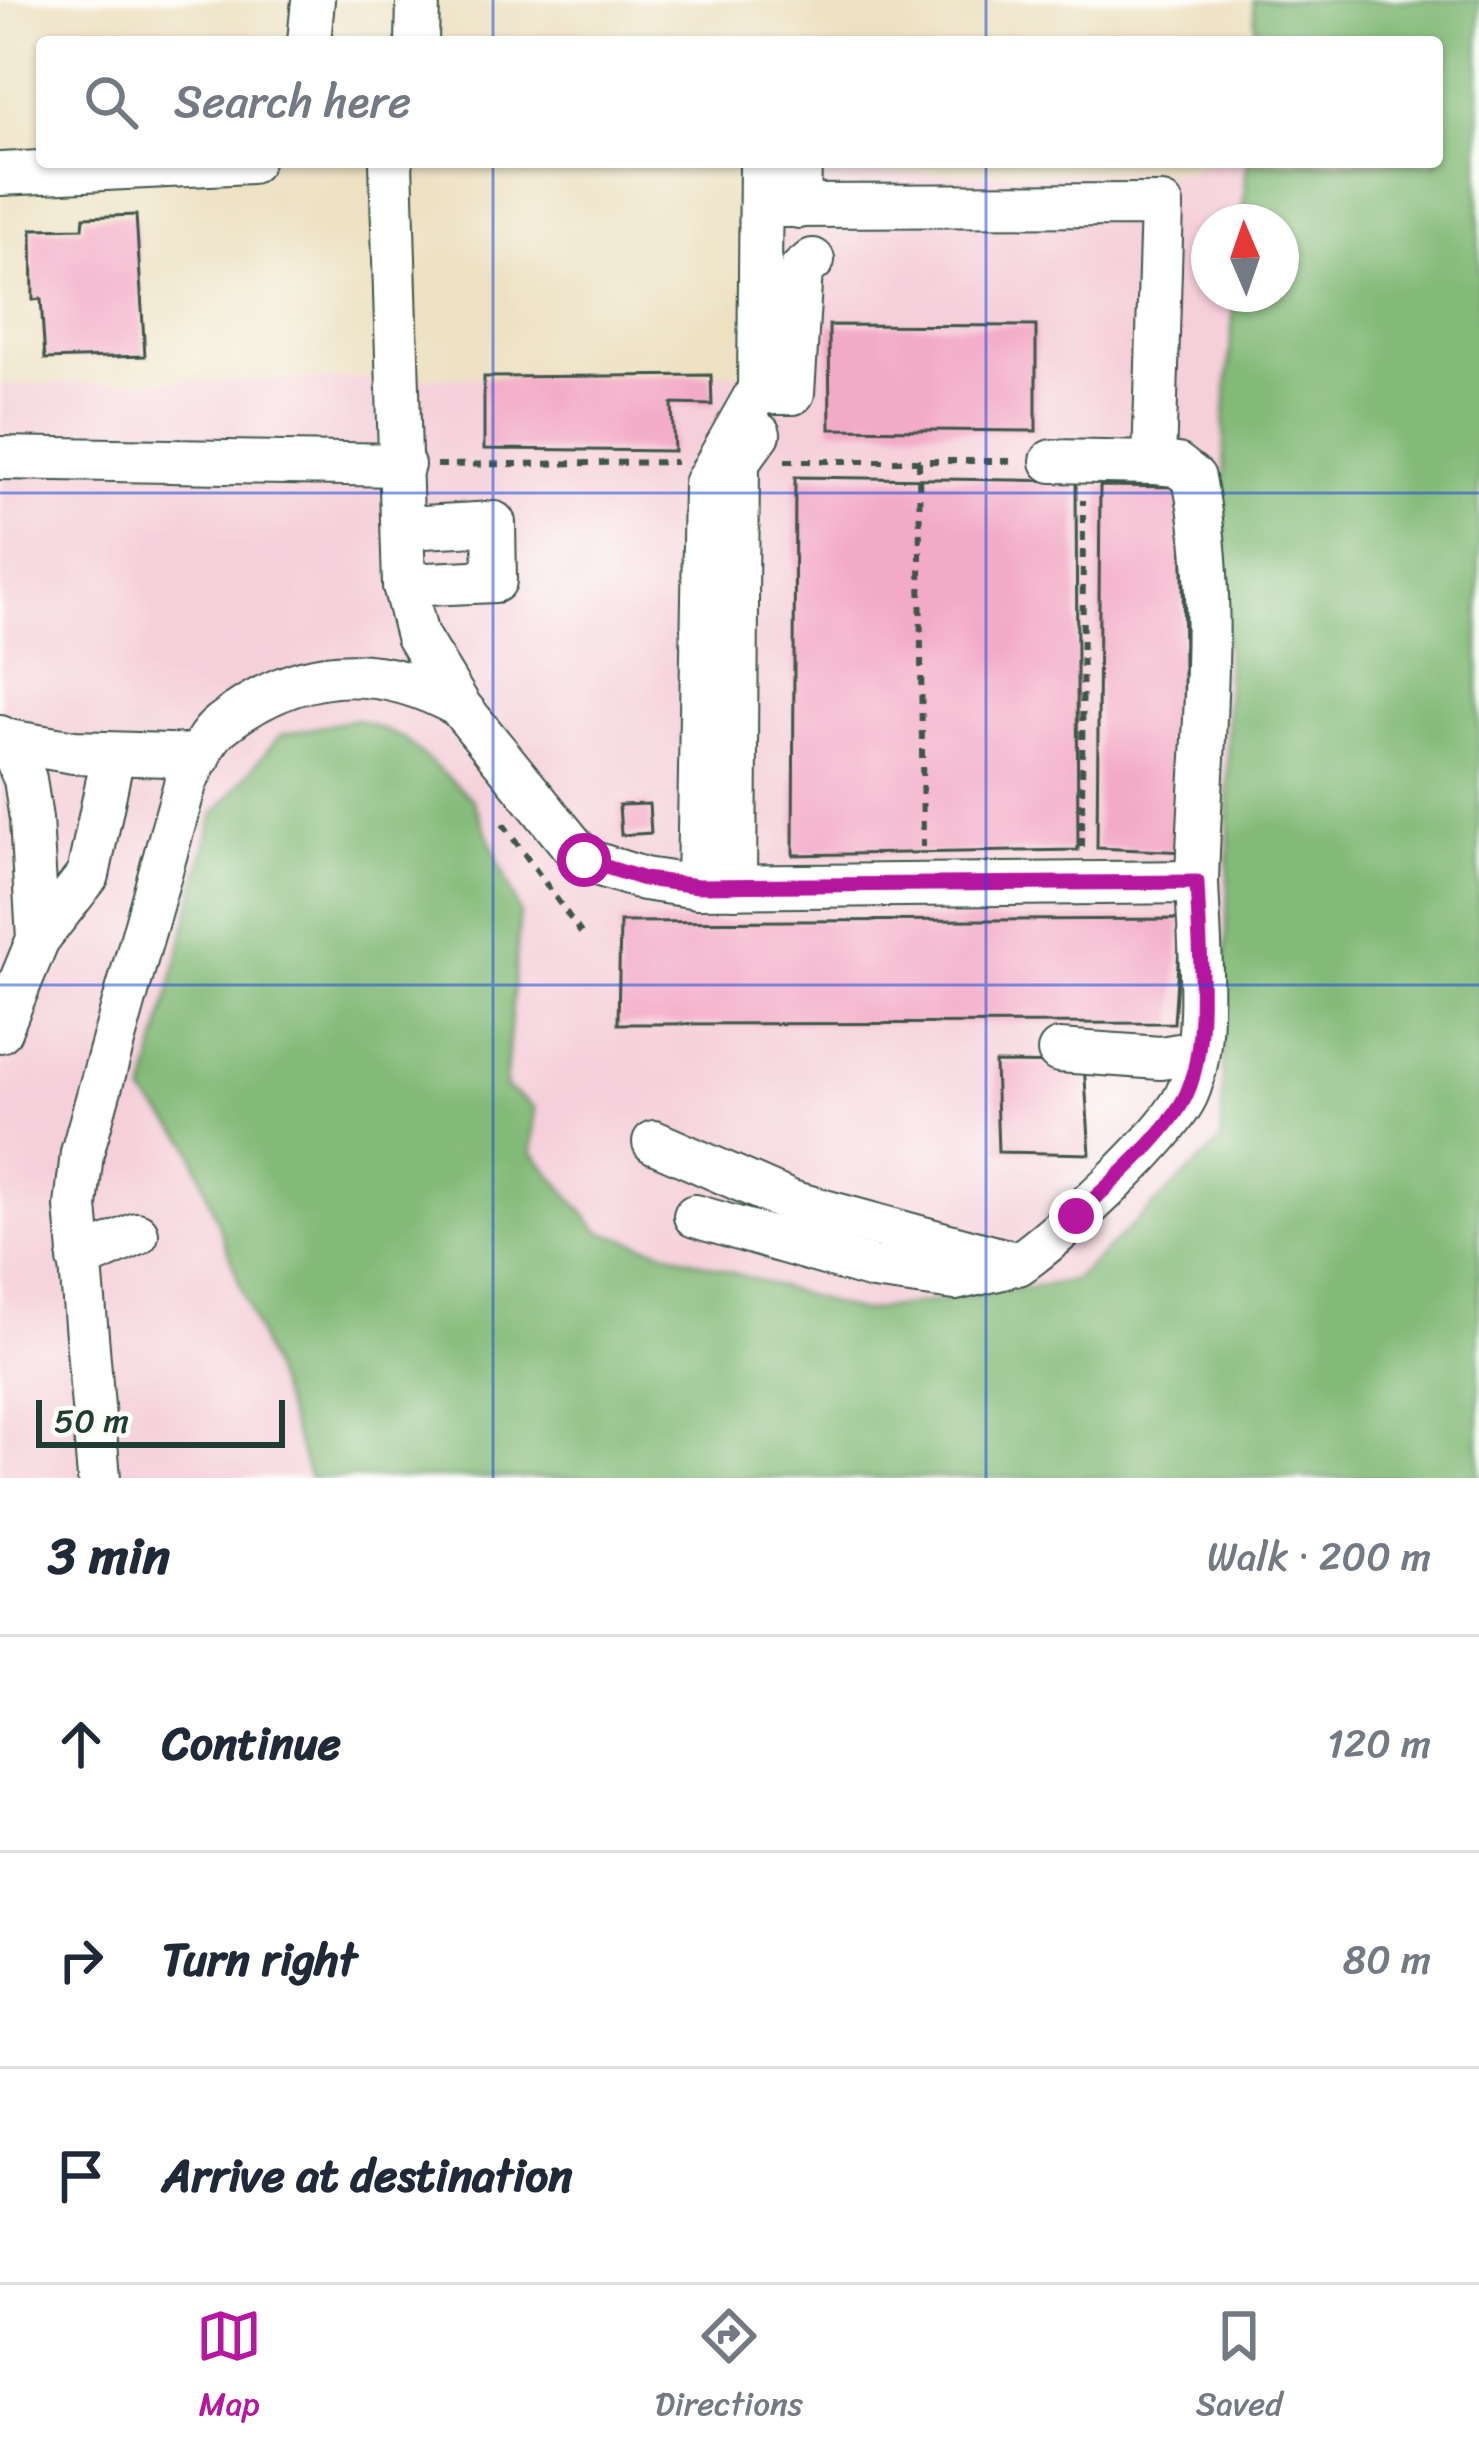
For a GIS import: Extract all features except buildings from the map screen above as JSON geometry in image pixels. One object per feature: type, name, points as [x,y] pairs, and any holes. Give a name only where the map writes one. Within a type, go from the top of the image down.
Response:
[{"type":"street","points":[[310,36],[313,0]]},
{"type":"street","points":[[417,36],[418,0]]},
{"type":"street","points":[[0,174],[126,168]]},
{"type":"street","points":[[391,168],[404,585],[417,636],[460,707],[584,860],[644,879],[716,887],[1197,882]]},
{"type":"street","points":[[716,887],[728,462],[759,389],[761,168]]},
{"type":"street","points":[[781,168],[788,206]]},
{"type":"street","points":[[728,462],[765,427],[776,393],[788,206],[798,168]]},
{"type":"street","points":[[788,206],[1162,205],[1154,463]]},
{"type":"street","points":[[776,393],[794,393],[797,296],[801,270],[813,260]]},
{"type":"street","points":[[0,458],[403,465]]},
{"type":"street","points":[[694,1216],[873,1268],[955,1279],[1018,1264],[1048,1243],[1130,1164],[1186,1096],[1197,1052],[1206,617],[1198,499],[1194,478],[1177,465],[1068,461]]},
{"type":"street","points":[[404,585],[494,581],[494,523],[405,528]]},
{"type":"street","points":[[99,1478],[76,1206],[82,1153],[186,782],[218,727],[286,688],[314,680],[375,672],[416,682],[460,707]]},
{"type":"street","points":[[4,739],[113,755],[200,756]]},
{"type":"street","points":[[4,739],[28,799],[38,939]]},
{"type":"street","points":[[0,1031],[38,939],[88,875],[113,755]]},
{"type":"street","points":[[1059,1051],[1161,1058],[1197,1052]]},
{"type":"street","points":[[654,1142],[791,1202],[1018,1264]]},
{"type":"street","points":[[80,1260],[137,1234]]},
{"type":"path","points":[[919,461],[923,883]]},
{"type":"path","points":[[403,465],[1068,461],[1082,880]]},
{"type":"path","points":[[501,821],[581,933]]},
{"type":"shaded area","points":[[1479,0],[1178,1478],[0,1478],[0,384],[753,373],[766,175],[1443,168],[1443,36]]},
{"type":"green space","points":[[1253,0],[1479,0],[1479,1478],[310,1478],[189,1143],[144,1095],[213,816],[280,735],[356,719],[403,738],[473,800],[520,913],[505,1087],[535,1108],[532,1152],[599,1231],[860,1312],[1073,1281],[1221,1142],[1229,849],[1224,423],[1233,312],[1299,312],[1299,204],[1244,204],[1246,168],[1443,168],[1443,36],[1256,36]]},
{"type":"route","points":[[584,860],[644,879],[698,886],[1197,882],[1197,1052],[1186,1096],[1130,1164],[1076,1216]]}]
